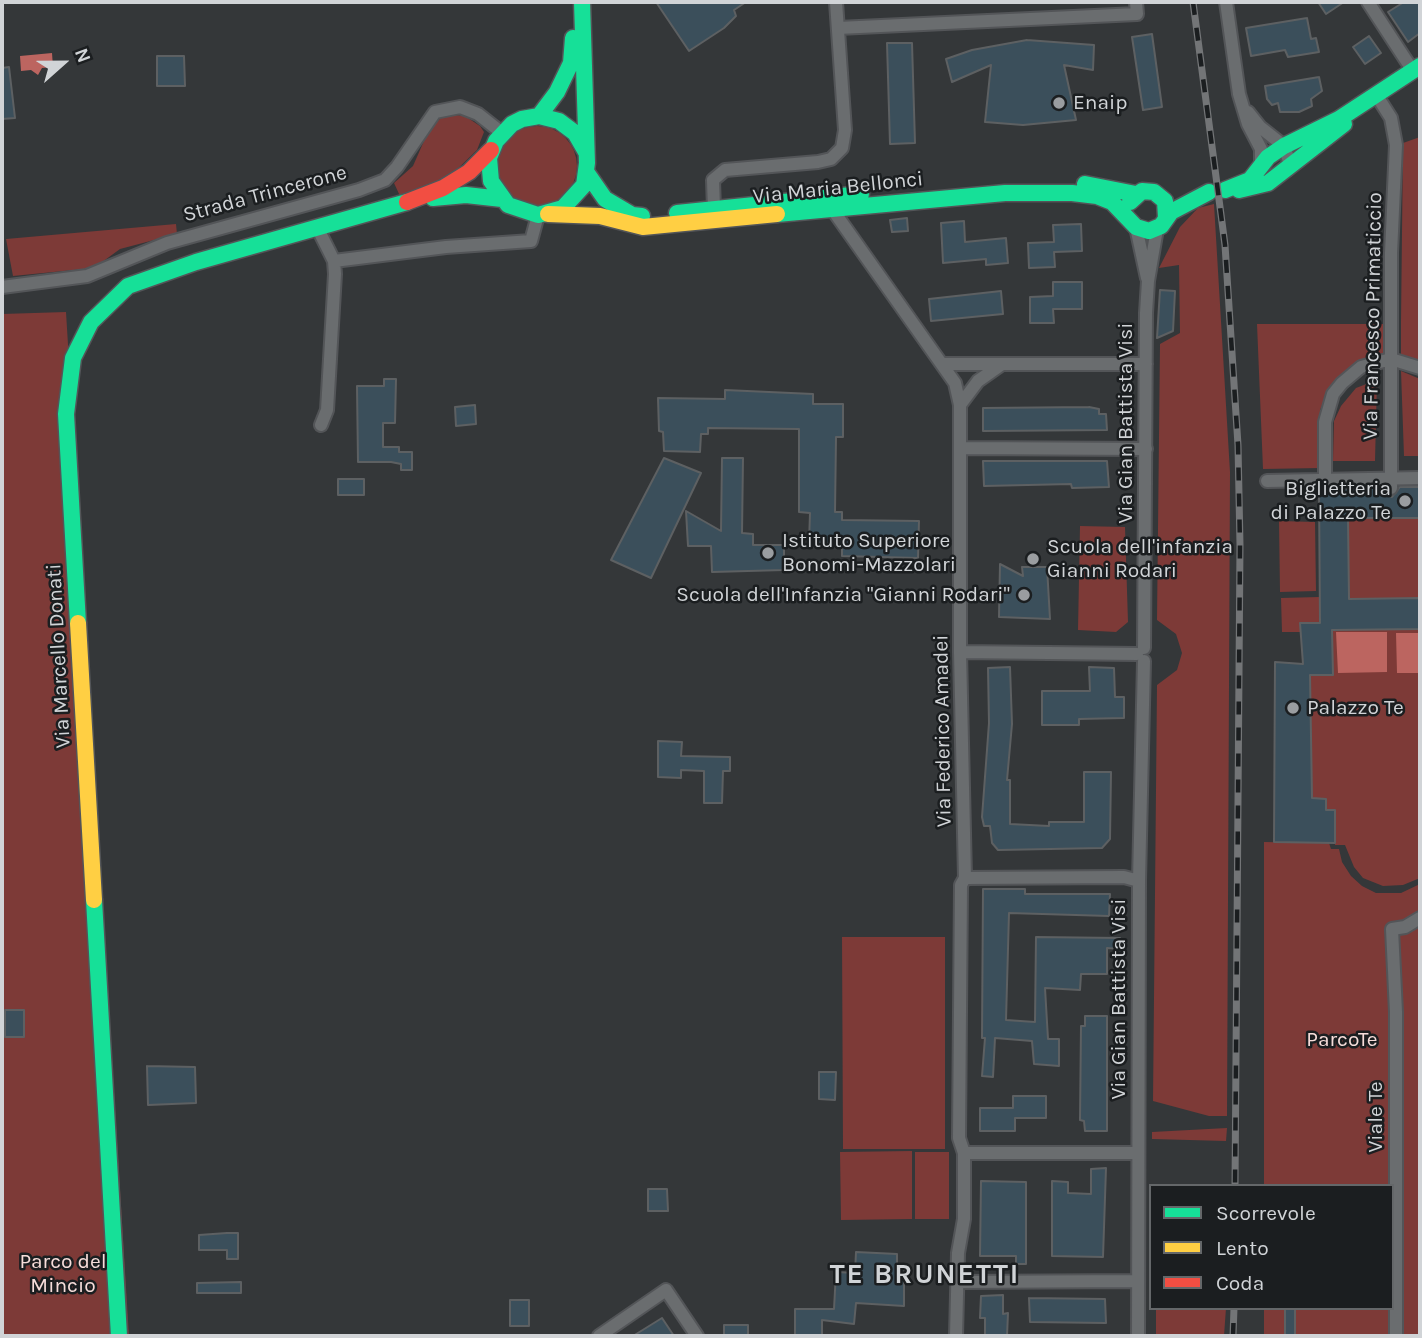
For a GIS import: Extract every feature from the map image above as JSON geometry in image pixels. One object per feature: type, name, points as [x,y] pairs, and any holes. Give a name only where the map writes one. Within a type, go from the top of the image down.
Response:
[{"type":"street","points":[[539,116],[557,92],[571,63],[572,2]]},
{"type":"street","points":[[334,261],[446,247],[530,241],[543,215],[571,202],[584,185],[587,173],[582,2]]},
{"type":"street","points":[[714,209],[713,180],[725,170],[818,162],[831,159],[842,148],[845,130],[836,2]]},
{"type":"street","points":[[838,28],[1137,14],[1136,2]]},
{"type":"street","points":[[1226,2],[1242,103],[1258,141],[1261,165]]},
{"type":"street","points":[[1258,141],[1269,147],[1304,137],[1377,96],[1417,69],[1368,2]]},
{"type":"street","points":[[1280,142],[1250,180],[1226,190],[1253,189],[1287,170],[1377,96]]},
{"type":"street","name":"Via Francesco Primaticcio","points":[[1377,96],[1391,118],[1396,145],[1391,253],[1391,483]]},
{"type":"street","points":[[1242,103],[1260,127],[1280,142],[1289,161],[1287,170]]},
{"type":"street","name":"Strada Trincerone","points":[[2,287],[86,276],[167,243],[359,190],[384,180],[397,167],[435,112],[460,107],[478,114],[502,132]]},
{"type":"street","points":[[502,132],[522,119],[539,116],[568,126],[586,152]]},
{"type":"street","name":"Via Marcello Donati","points":[[119,1336],[66,414],[73,358],[91,322],[128,286],[196,262],[408,202],[443,188],[469,172],[491,150],[502,132]]},
{"type":"street","points":[[1280,142],[1322,143]]},
{"type":"street","points":[[491,150],[491,181],[502,199]]},
{"type":"street","name":"Via Maria Bellonci","points":[[543,215],[600,216],[643,227],[1005,193],[1059,193],[1097,196],[1112,202],[1147,231],[1162,223],[1171,212],[1209,192],[1162,197],[1154,192],[1136,194],[1091,184],[1034,183],[789,200],[632,215],[605,199],[587,173]]},
{"type":"street","points":[[1132,221],[1128,206],[1136,194]]},
{"type":"street","name":"Via Marcello Donati","points":[[408,202],[444,195],[502,199],[515,209],[543,215]]},
{"type":"street","points":[[1162,197],[1167,206],[1162,223]]},
{"type":"street","points":[[789,200],[804,205],[825,204],[834,209]]},
{"type":"street","name":"Via Federico Amadei","points":[[834,209],[955,383],[960,405],[960,652],[965,878],[961,886],[959,1138],[964,1153],[964,1219],[956,1282],[956,1336]]},
{"type":"street","name":"Via Gian Battista Visi","points":[[1132,221],[1147,281]]},
{"type":"street","name":"Via Gian Battista Visi","points":[[1138,1336],[1139,881],[1147,281],[1162,223]]},
{"type":"street","points":[[318,229],[334,261],[327,410],[321,425]]},
{"type":"street","points":[[1325,479],[1325,422],[1333,394],[1361,367],[1391,359],[1420,368]]},
{"type":"street","points":[[960,405],[978,381],[1002,363]]},
{"type":"street","points":[[942,364],[1146,364]]},
{"type":"street","points":[[960,448],[1146,449]]},
{"type":"street","points":[[1267,481],[1325,479],[1391,483],[1420,478]]},
{"type":"street","points":[[960,652],[1142,655]]},
{"type":"street","points":[[965,878],[1124,877],[1139,881]]},
{"type":"street","name":"Viale Te","points":[[1396,1336],[1396,1012],[1392,929],[1405,927],[1420,918]]},
{"type":"street","points":[[964,1153],[1138,1153]]},
{"type":"street","points":[[956,1282],[1138,1281]]},
{"type":"street","points":[[599,1336],[666,1290],[696,1336]]},
{"type":"green space","points":[[447,114],[465,116],[480,126],[484,132],[477,150],[446,180],[400,196],[394,183],[413,166],[427,134],[437,121]]},
{"type":"green space","points":[[537,126],[552,129],[565,138],[574,151],[577,166],[574,181],[565,194],[552,203],[537,206],[522,203],[509,194],[500,181],[497,166],[500,151],[509,138],[522,129]]},
{"type":"green space","points":[[1420,137],[1420,363],[1401,356],[1401,321],[1403,143]]},
{"type":"green space","points":[[1214,204],[1230,472],[1227,1116],[1209,1116],[1153,1101],[1157,685],[1177,670],[1182,653],[1176,634],[1157,620],[1160,344],[1180,333],[1179,265],[1159,268],[1180,227],[1198,208]]},
{"type":"green space","points":[[176,224],[177,234],[120,249],[94,268],[13,276],[6,239]]},
{"type":"green space","name":"Parco del Mincio","points":[[66,312],[129,1336],[2,1336],[2,314]]},
{"type":"green space","points":[[1257,324],[1384,324],[1384,353],[1363,359],[1344,372],[1330,388],[1320,410],[1321,468],[1263,469]]},
{"type":"green space","points":[[1401,371],[1420,379],[1420,456],[1404,456]]},
{"type":"green space","points":[[1377,380],[1375,461],[1333,461],[1334,421],[1341,406],[1356,388]]},
{"type":"green space","points":[[1348,518],[1420,518],[1420,598],[1349,599]]},
{"type":"green space","points":[[1279,521],[1315,522],[1316,591],[1280,592]]},
{"type":"green space","points":[[1080,526],[1125,527],[1128,622],[1116,632],[1078,630]]},
{"type":"green space","points":[[1319,597],[1320,623],[1301,623],[1301,632],[1282,632],[1281,598]]},
{"type":"green space","points":[[1420,629],[1420,878],[1403,885],[1383,886],[1363,878],[1354,867],[1345,845],[1335,845],[1335,810],[1326,810],[1325,799],[1312,798],[1310,675],[1332,675],[1332,630]]},
{"type":"green space","name":"ParcoTe","points":[[1264,842],[1329,843],[1331,849],[1339,849],[1342,862],[1351,876],[1376,893],[1401,893],[1420,884],[1420,1336],[1264,1336],[1264,1310],[1394,1310],[1394,1184],[1264,1184]]},
{"type":"green space","points":[[842,937],[945,937],[945,1149],[843,1149]]},
{"type":"green space","points":[[1227,1128],[1226,1141],[1152,1139],[1152,1132]]},
{"type":"green space","points":[[912,1151],[912,1219],[841,1220],[840,1152]]},
{"type":"green space","points":[[915,1152],[949,1152],[949,1219],[915,1219]]},
{"type":"green space","points":[[1156,1310],[1226,1310],[1224,1336],[1156,1336]]},
{"type":"shaded area","points":[[52,53],[53,67],[42,68],[38,75],[31,70],[21,71],[20,56]]},
{"type":"shaded area","points":[[1336,632],[1387,632],[1387,672],[1338,673]]},
{"type":"shaded area","points":[[1396,633],[1420,633],[1420,673],[1397,673]]},
{"type":"building","points":[[656,2],[746,2],[734,10],[736,16],[724,28],[689,51]]},
{"type":"building","points":[[1318,2],[1344,2],[1326,14]]},
{"type":"building","points":[[1404,2],[1420,2],[1420,33],[1408,42],[1388,12]]},
{"type":"building","points":[[1307,18],[1311,39],[1316,38],[1319,52],[1288,57],[1285,50],[1251,56],[1246,28]]},
{"type":"building","points":[[1152,34],[1162,107],[1143,110],[1132,37]]},
{"type":"building","points":[[1369,36],[1381,53],[1365,64],[1353,47]]},
{"type":"building","points":[[1027,40],[1094,45],[1093,70],[1064,65],[1076,120],[1023,125],[985,122],[991,65],[952,82],[946,59],[972,50]]},
{"type":"building","points":[[887,43],[912,43],[915,143],[890,144]]},
{"type":"building","points":[[157,56],[184,56],[185,86],[157,86]]},
{"type":"building","points":[[9,67],[15,118],[2,119],[2,68]]},
{"type":"building","points":[[1319,77],[1322,91],[1311,99],[1312,106],[1299,112],[1280,112],[1278,103],[1272,105],[1267,99],[1265,86]]},
{"type":"building","points":[[907,218],[908,231],[892,232],[890,220]]},
{"type":"building","points":[[964,221],[965,242],[1006,238],[1008,263],[986,265],[986,259],[943,263],[941,223]]},
{"type":"building","points":[[1081,224],[1082,251],[1054,252],[1055,267],[1029,268],[1028,243],[1054,242],[1053,225]]},
{"type":"building","points":[[1053,282],[1082,282],[1082,309],[1053,309],[1054,323],[1030,323],[1030,297],[1053,296]]},
{"type":"building","points":[[1160,290],[1175,291],[1173,331],[1157,338]]},
{"type":"building","points":[[1001,291],[1003,314],[931,321],[929,299]]},
{"type":"building","points":[[384,379],[396,379],[395,423],[383,423],[383,447],[399,447],[399,452],[412,452],[412,470],[401,470],[401,464],[391,462],[358,462],[357,386],[384,386]]},
{"type":"building","points":[[725,390],[813,394],[813,404],[843,404],[843,437],[836,437],[835,512],[842,512],[842,520],[919,521],[918,558],[842,556],[842,544],[809,543],[810,513],[799,512],[799,429],[708,428],[708,434],[701,434],[700,452],[664,451],[663,432],[659,431],[658,398],[725,399]]},
{"type":"building","points":[[475,405],[476,424],[456,426],[455,407]]},
{"type":"building","points":[[983,408],[1099,409],[1099,414],[1106,414],[1107,430],[983,431]]},
{"type":"building","points":[[664,458],[701,473],[651,578],[611,560]]},
{"type":"building","points":[[722,458],[743,458],[742,533],[753,534],[753,545],[784,545],[784,570],[712,572],[711,546],[688,546],[686,511],[721,531]]},
{"type":"building","points":[[983,461],[1107,461],[1109,487],[1072,488],[1071,484],[984,486]]},
{"type":"building","points":[[338,479],[364,479],[364,495],[338,495]]},
{"type":"building","name":"Palazzo Te","points":[[1400,487],[1420,487],[1420,518],[1348,518],[1349,599],[1420,598],[1420,629],[1332,630],[1333,675],[1310,675],[1312,798],[1326,799],[1326,810],[1335,810],[1335,843],[1274,842],[1275,662],[1303,664],[1300,623],[1320,623],[1319,489],[1382,488],[1386,495],[1392,497]]},
{"type":"building","name":"Scuola dell'Infanzia \"Gianni Rodari\"","points":[[1000,564],[1023,576],[1022,567],[1047,567],[1050,619],[999,617]]},
{"type":"building","points":[[1010,667],[1012,724],[1007,780],[1010,780],[1010,824],[1049,826],[1049,822],[1084,822],[1084,772],[1111,772],[1110,839],[1102,848],[998,850],[992,843],[990,826],[984,826],[982,817],[989,723],[988,668]]},
{"type":"building","points":[[1089,667],[1114,668],[1115,697],[1124,697],[1124,718],[1079,719],[1079,725],[1042,725],[1042,691],[1090,691]]},
{"type":"building","points":[[658,741],[682,742],[681,756],[730,757],[730,771],[723,771],[722,803],[704,803],[704,771],[681,770],[681,778],[658,777]]},
{"type":"building","points":[[983,889],[1025,889],[1025,894],[1110,894],[1109,916],[1009,913],[1006,1020],[1035,1022],[1036,937],[1120,938],[1120,949],[1107,948],[1107,974],[1081,974],[1080,990],[1045,988],[1048,1039],[1059,1039],[1059,1066],[1034,1064],[1032,1041],[995,1038],[993,1077],[982,1076],[985,1038],[982,1038]]},
{"type":"building","points":[[5,1010],[24,1010],[24,1037],[5,1037]]},
{"type":"building","points":[[1085,1016],[1107,1016],[1107,1131],[1085,1131],[1084,1121],[1080,1120],[1081,1026],[1085,1026]]},
{"type":"building","points":[[147,1066],[195,1067],[196,1103],[148,1105]]},
{"type":"building","points":[[819,1072],[836,1072],[835,1100],[819,1099]]},
{"type":"building","points":[[1013,1096],[1046,1096],[1046,1118],[1015,1118],[1015,1131],[980,1131],[980,1108],[1013,1108]]},
{"type":"building","points":[[1106,1168],[1103,1257],[1052,1256],[1052,1181],[1068,1182],[1068,1193],[1091,1194],[1091,1169]]},
{"type":"building","points":[[981,1181],[1026,1182],[1026,1264],[1016,1264],[1016,1256],[980,1256]]},
{"type":"building","points":[[648,1189],[667,1189],[668,1211],[648,1211]]},
{"type":"building","points":[[238,1233],[238,1259],[227,1259],[227,1250],[199,1250],[199,1235]]},
{"type":"building","points":[[856,1252],[897,1254],[897,1269],[904,1269],[904,1306],[856,1303],[854,1324],[822,1320],[822,1336],[795,1336],[795,1309],[834,1309],[836,1272],[855,1273]]},
{"type":"building","points":[[241,1282],[241,1293],[197,1293],[197,1283]]},
{"type":"building","points":[[1003,1295],[1003,1314],[1008,1313],[1007,1336],[985,1336],[985,1318],[980,1318],[981,1296]]},
{"type":"building","points":[[1029,1298],[1105,1299],[1106,1323],[1030,1322]]},
{"type":"building","points":[[510,1300],[529,1300],[529,1326],[510,1326]]},
{"type":"building","points":[[1285,1310],[1295,1310],[1295,1336],[1285,1336]]},
{"type":"building","points":[[662,1318],[674,1336],[633,1336]]},
{"type":"building","points":[[724,1325],[748,1325],[748,1336],[724,1336]]},
{"type":"railway","points":[[1193,2],[1225,245],[1238,445],[1240,545],[1235,1184]]},
{"type":"railway","points":[[1233,1336],[1234,1310]]},
{"type":"traffic: fast","points":[[582,2],[587,163],[584,185],[563,208],[538,215],[508,205],[491,181],[489,158],[496,141],[512,124],[522,119],[539,116],[559,121],[575,133],[586,152]]},
{"type":"traffic: fast","points":[[539,116],[557,92],[571,63],[573,38]]},
{"type":"traffic: fast","points":[[1225,190],[1250,180],[1268,157],[1284,146],[1339,119],[1420,66]]},
{"type":"traffic: fast","points":[[1239,190],[1268,183],[1344,124]]},
{"type":"traffic: fast","points":[[587,173],[605,199],[632,215],[642,216]]},
{"type":"traffic: fast","points":[[1085,184],[1136,194]]},
{"type":"traffic: fast","points":[[1130,202],[1142,191],[1154,192],[1165,201],[1166,218]]},
{"type":"traffic: fast","points":[[777,214],[1005,193],[1072,193],[1097,196],[1112,202],[1136,227],[1149,231],[1161,226],[1171,212],[1209,192]]},
{"type":"traffic: fast","points":[[677,213],[861,194]]},
{"type":"traffic: fast","points":[[433,198],[466,195],[502,199]]},
{"type":"traffic: fast","points":[[78,623],[66,414],[73,358],[91,322],[128,286],[196,262],[407,202]]},
{"type":"traffic: fast","points":[[94,900],[119,1336]]},
{"type":"traffic: slow","points":[[548,214],[600,216],[643,227],[777,214]]},
{"type":"traffic: slow","points":[[78,623],[94,900]]},
{"type":"traffic: jam","points":[[407,202],[443,188],[469,172],[491,150]]},
{"type":"place","name":"Enaip","points":[[1059,103]]},
{"type":"place","name":"Biglietteria di Palazzo Te","points":[[1405,501]]},
{"type":"place","name":"Istituto Superiore Bonomi-Mazzolari","points":[[768,553]]},
{"type":"place","name":"Scuola dell'infanzia Gianni Rodari","points":[[1033,559]]},
{"type":"place","name":"Scuola dell'Infanzia \"Gianni Rodari\"","points":[[1024,595]]},
{"type":"place","name":"Palazzo Te","points":[[1293,708]]},
{"type":"district","name":"TE BRUNETTI","points":[[925,1275]]}]
